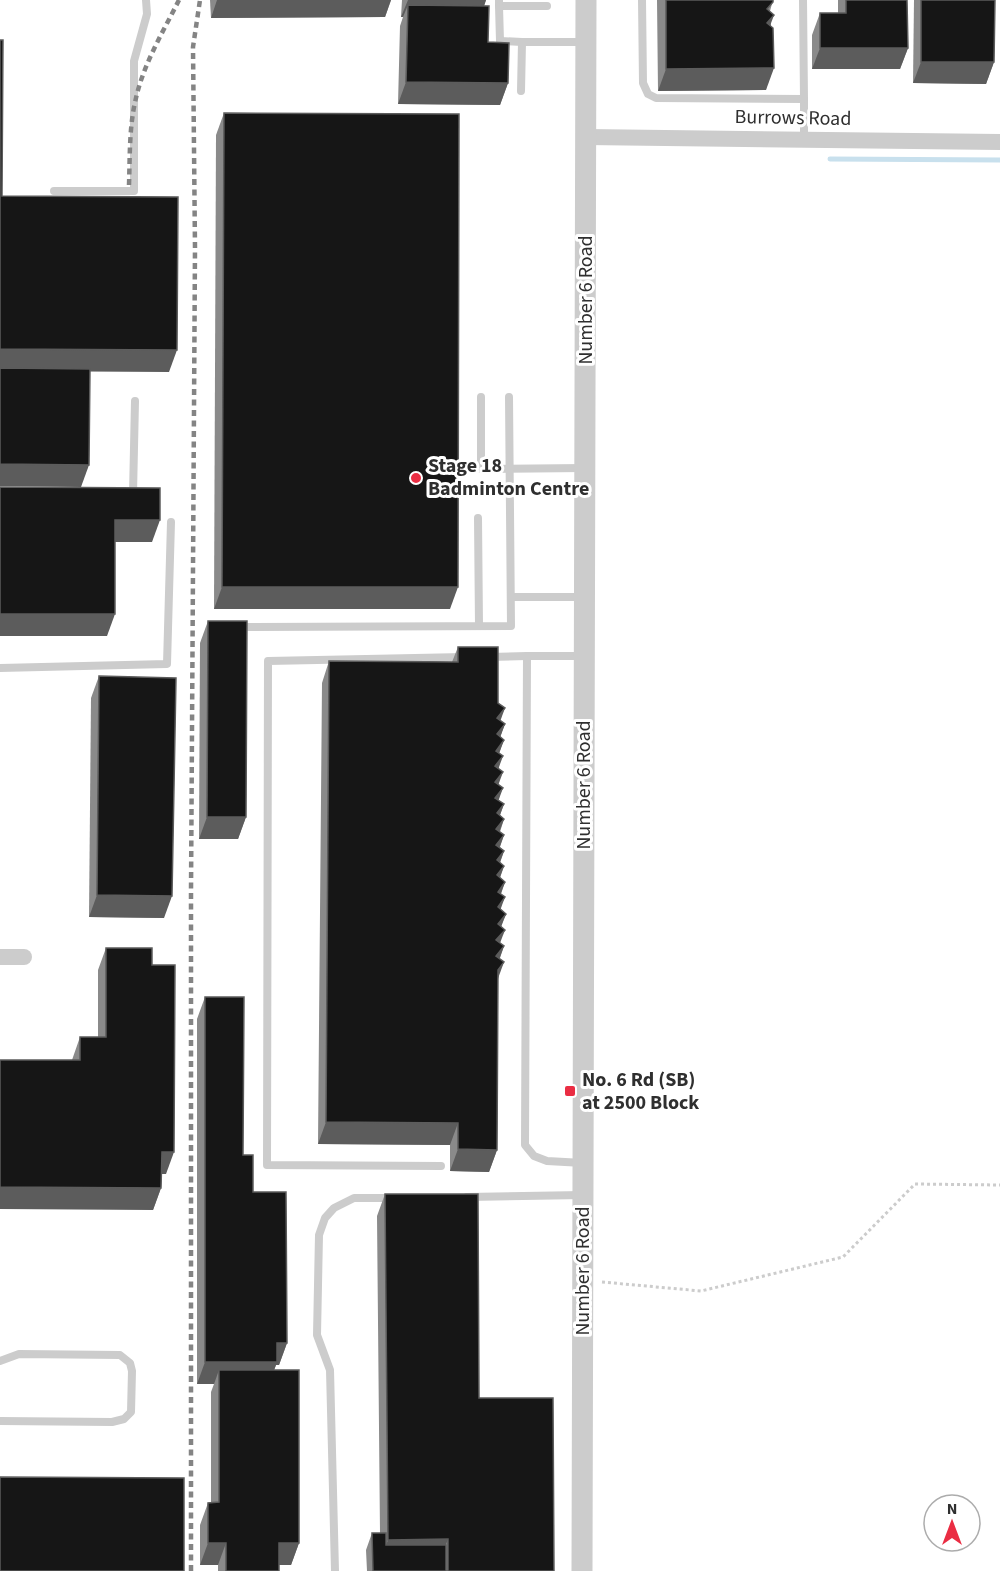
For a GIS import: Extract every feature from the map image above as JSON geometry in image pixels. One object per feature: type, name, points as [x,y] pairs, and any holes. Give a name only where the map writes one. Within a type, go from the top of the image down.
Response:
[{"type":"street","name":"Number 6 Road","points":[[582,1571],[586,0]]},
{"type":"street","name":"Burrows Road","points":[[586,137],[1000,142]]},
{"type":"street","points":[[0,957],[24,957]]},
{"type":"lane","points":[[54,191],[134,192],[134,62],[147,14],[146,0]]},
{"type":"lane","points":[[642,0],[644,83],[648,94],[656,98],[804,99]]},
{"type":"lane","points":[[803,0],[804,140]]},
{"type":"lane","points":[[547,6],[499,3],[500,41],[586,42]]},
{"type":"lane","points":[[521,91],[522,42]]},
{"type":"lane","points":[[481,397],[482,469],[585,468]]},
{"type":"lane","points":[[233,627],[511,626],[509,398]]},
{"type":"lane","points":[[122,494],[133,494],[135,401]]},
{"type":"lane","points":[[478,518],[479,626]]},
{"type":"lane","points":[[0,668],[167,664],[171,522]]},
{"type":"lane","points":[[511,597],[585,597]]},
{"type":"lane","points":[[527,656],[525,1144],[534,1156],[547,1161],[583,1163]]},
{"type":"lane","points":[[480,657],[585,656]]},
{"type":"lane","points":[[441,1166],[267,1166],[268,661],[468,657]]},
{"type":"lane","points":[[459,1197],[583,1195]]},
{"type":"lane","points":[[335,1571],[330,1370],[317,1335],[319,1235],[325,1218],[334,1208],[354,1198],[400,1198]]},
{"type":"lane","points":[[0,1361],[19,1354],[120,1355],[130,1363],[132,1371],[131,1412],[124,1419],[112,1422],[0,1421]]},
{"type":"path","points":[[583,1280],[702,1291],[843,1257],[915,1184],[1000,1185]]},
{"type":"building","points":[[666,0],[773,0],[767,9],[774,15],[767,23],[773,28],[774,68],[666,69]]},
{"type":"building","points":[[846,0],[907,0],[908,48],[820,48],[820,13],[846,13]]},
{"type":"building","points":[[921,0],[995,0],[994,62],[921,62]]},
{"type":"building","points":[[408,5],[489,6],[488,42],[509,43],[508,83],[406,82]]},
{"type":"building","points":[[0,40],[3,40],[2,196],[178,197],[177,350],[0,349]]},
{"type":"building","points":[[224,113],[459,114],[458,587],[222,587]]},
{"type":"building","points":[[0,368],[90,369],[89,465],[0,464]]},
{"type":"building","points":[[0,487],[160,488],[160,520],[115,520],[115,614],[0,614]]},
{"type":"building","points":[[208,621],[247,621],[246,817],[207,817]]},
{"type":"building","points":[[458,647],[498,647],[498,703],[505,708],[497,718],[505,724],[497,734],[504,740],[496,751],[503,756],[495,766],[503,772],[495,782],[503,788],[495,798],[504,804],[497,813],[504,819],[496,829],[504,835],[496,845],[504,851],[497,860],[504,866],[497,875],[505,882],[498,892],[505,897],[498,907],[506,914],[498,924],[505,930],[496,940],[504,946],[496,956],[504,962],[498,970],[497,1150],[458,1149],[458,1123],[326,1122],[329,661],[458,662]]},
{"type":"building","points":[[99,676],[176,678],[172,896],[97,895]]},
{"type":"building","points":[[106,948],[152,948],[152,965],[175,965],[174,1152],[162,1152],[161,1188],[0,1187],[0,1060],[80,1060],[80,1037],[106,1037]]},
{"type":"building","points":[[205,997],[244,997],[243,1155],[253,1155],[253,1192],[286,1192],[287,1343],[277,1343],[277,1362],[205,1362]]},
{"type":"building","points":[[385,1194],[478,1194],[479,1398],[553,1398],[554,1571],[448,1571],[448,1539],[388,1540]]},
{"type":"building","points":[[219,1370],[299,1370],[299,1543],[279,1543],[279,1571],[226,1571],[226,1543],[208,1543],[208,1503],[219,1502]]},
{"type":"building","points":[[0,1477],[184,1478],[184,1571],[0,1571]]},
{"type":"building","points":[[372,1533],[386,1533],[386,1545],[446,1545],[446,1571],[373,1571]]},
{"type":"waterway","points":[[830,159],[1000,160]]},
{"type":"railway","points":[[129,185],[132,119],[139,85],[179,0]]},
{"type":"railway","points":[[191,1571],[191,892],[195,248],[193,47],[200,0]]},
{"type":"place","name":"Stage 18 Badminton Centre","points":[[416,478]]},
{"type":"place","name":"No. 6 Rd (SB) at 2500 Block","points":[[570,1091]]}]
